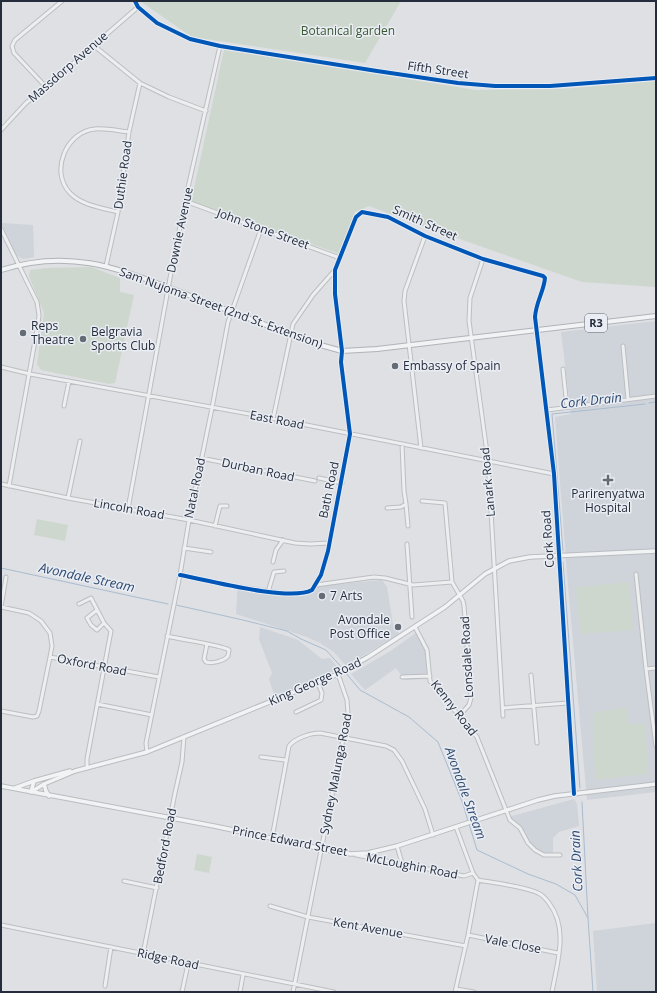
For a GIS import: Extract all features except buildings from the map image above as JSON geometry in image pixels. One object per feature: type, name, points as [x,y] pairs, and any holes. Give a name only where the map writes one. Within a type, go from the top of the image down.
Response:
[{"type":"highway","name":"Sam Nujoma Street (2nd St. Extension)","points":[[1,270],[18,264],[41,261],[69,260],[106,266],[126,272],[290,334],[342,351],[408,346],[656,316]]},
{"type":"main road","name":"King George Road","points":[[31,792],[44,784],[75,771],[147,752],[351,668],[460,596],[494,568],[509,561],[522,558],[656,551]]},
{"type":"main road","name":"King George Road","points":[[14,789],[34,781],[75,771]]},
{"type":"main road","points":[[31,792],[34,781]]},
{"type":"main road","points":[[44,784],[46,792],[49,796]]},
{"type":"main road","name":"Prince Edward Street","points":[[14,789],[351,854],[368,853],[397,846],[538,800],[656,784]]},
{"type":"main road","points":[[1,786],[14,789]]},
{"type":"street","points":[[46,87],[14,53],[12,46],[15,40],[62,1]]},
{"type":"street","points":[[135,1],[138,7]]},
{"type":"street","name":"Massdorp Avenue","points":[[1,129],[26,103],[138,7]]},
{"type":"street","name":"Fifth Street","points":[[138,7],[157,23],[184,36],[220,46],[478,85],[550,86],[656,78]]},
{"type":"street","points":[[93,46],[140,83],[206,111]]},
{"type":"street","name":"Downie Avenue","points":[[128,509],[185,201],[220,46]]},
{"type":"street","name":"Duthie Road","points":[[106,266],[118,212],[129,132],[140,83]]},
{"type":"street","points":[[118,212],[79,200],[69,192],[62,178],[61,167],[63,154],[71,142],[81,133],[95,129],[129,132]]},
{"type":"street","name":"John Stone Street","points":[[185,201],[340,258]]},
{"type":"street","name":"Smith Street","points":[[340,258],[356,217],[362,212],[388,217],[425,236],[483,259],[543,276],[545,278],[544,284]]},
{"type":"street","name":"Natal Road","points":[[147,752],[146,743],[180,575],[188,520],[231,311],[261,229]]},
{"type":"street","points":[[1,230],[37,302],[39,315],[30,374],[9,486]]},
{"type":"street","points":[[421,448],[408,346],[404,294],[425,236]]},
{"type":"street","name":"Bath Road","points":[[316,585],[321,575],[328,552],[350,434],[341,362],[342,351],[335,294],[335,270],[340,258]]},
{"type":"street","name":"Lanark Road","points":[[483,259],[470,298],[469,309],[471,338],[488,460],[504,716]]},
{"type":"street","points":[[273,419],[293,324],[327,278],[335,270]]},
{"type":"street","name":"Cork Road","points":[[544,284],[536,312],[536,330],[554,474],[574,794]]},
{"type":"street","points":[[623,346],[628,399]]},
{"type":"street","name":"East Road","points":[[1,367],[30,374],[488,460],[554,474]]},
{"type":"street","points":[[563,369],[567,407]]},
{"type":"street","points":[[64,406],[69,381]]},
{"type":"street","points":[[547,410],[656,396]]},
{"type":"street","points":[[68,498],[80,441]]},
{"type":"street","points":[[402,444],[404,491],[408,526]]},
{"type":"street","name":"Durban Road","points":[[201,458],[315,481]]},
{"type":"street","points":[[319,478],[342,483]]},
{"type":"street","name":"Lincoln Road","points":[[1,484],[283,540],[310,544],[329,543]]},
{"type":"street","points":[[180,575],[268,592],[302,594],[312,590],[316,585],[374,577],[410,584],[452,582],[445,503],[422,501]]},
{"type":"street","points":[[387,508],[401,507],[406,504]]},
{"type":"street","points":[[215,526],[220,506],[227,506]]},
{"type":"street","points":[[274,562],[276,550],[283,540]]},
{"type":"street","points":[[407,544],[412,617]]},
{"type":"street","points":[[184,548],[211,552]]},
{"type":"street","points":[[268,592],[274,572],[284,571]]},
{"type":"street","points":[[636,574],[656,746]]},
{"type":"street","points":[[6,577],[1,607],[29,613],[41,621],[50,633],[52,646],[50,657]]},
{"type":"street","name":"Lonsdale Road","points":[[452,582],[463,601],[465,610],[471,698],[469,705],[459,716]]},
{"type":"street","points":[[87,767],[87,758],[111,630],[104,623],[88,594]]},
{"type":"street","points":[[78,604],[90,598]]},
{"type":"street","points":[[97,610],[87,618],[91,625],[97,630],[104,623]]},
{"type":"street","name":"Kenny Road","points":[[415,627],[427,650],[432,684],[477,737],[510,820],[520,828],[528,843],[535,850],[544,855],[560,855]]},
{"type":"street","points":[[167,636],[206,644],[227,649],[229,650],[228,656],[224,660],[209,663],[206,662],[204,659],[206,644]]},
{"type":"street","name":"Oxford Road","points":[[1,711],[33,717],[37,716],[50,657],[159,677]]},
{"type":"street","points":[[646,669],[656,668]]},
{"type":"street","name":"Sydney Malunga Road","points":[[293,992],[348,714],[346,694],[338,674]]},
{"type":"street","points":[[402,677],[430,676]]},
{"type":"street","points":[[532,676],[537,743]]},
{"type":"street","points":[[296,712],[321,700],[322,693],[318,682]]},
{"type":"street","points":[[503,708],[568,703]]},
{"type":"street","points":[[97,704],[152,714]]},
{"type":"street","points":[[272,838],[285,760],[289,746],[295,741],[316,733],[386,746],[394,750],[421,798],[433,835]]},
{"type":"street","name":"Bedford Road","points":[[143,954],[182,762],[184,737]]},
{"type":"street","points":[[261,757],[285,760]]},
{"type":"street","points":[[456,827],[473,873],[478,880],[532,891],[545,898],[557,915],[560,940],[552,992]]},
{"type":"street","points":[[397,846],[402,863]]},
{"type":"street","name":"McLoughin Road","points":[[351,854],[464,876],[473,873]]},
{"type":"street","points":[[474,992],[456,990],[478,880]]},
{"type":"street","points":[[124,881],[157,888]]},
{"type":"street","name":"Kent Avenue","points":[[270,906],[308,917],[466,946]]},
{"type":"street","name":"Ridge Road","points":[[1,925],[188,964],[334,992]]},
{"type":"street","name":"Vale Close","points":[[468,935],[558,952]]},
{"type":"street","points":[[105,986],[112,947]]},
{"type":"street","points":[[182,992],[188,964]]},
{"type":"street","points":[[240,992],[243,975]]},
{"type":"shaded area","points":[[1,223],[33,225],[34,257],[23,259],[14,254]]},
{"type":"shaded area","points":[[656,321],[656,792],[587,800],[555,417],[571,414],[561,332]]},
{"type":"shaded area","points":[[382,580],[387,587],[393,625],[399,634],[346,666],[334,652],[320,643],[307,637],[236,614],[238,584],[311,594],[318,586]]},
{"type":"shaded area","points":[[260,627],[298,640],[322,659],[330,658],[339,669],[275,697],[269,679],[272,673],[259,639]]},
{"type":"shaded area","points":[[416,633],[426,650],[427,679],[405,680],[396,668],[365,690],[351,674],[389,652]]},
{"type":"shaded area","points":[[574,799],[577,804],[579,826],[559,832],[553,838],[553,856],[543,855],[528,842],[509,817]]},
{"type":"shaded area","points":[[656,923],[656,992],[597,992],[593,931]]},
{"type":"green space","name":"Botanical garden","points":[[140,1],[401,1],[365,63],[192,37]]},
{"type":"green space","points":[[224,50],[476,90],[561,89],[656,81],[656,287],[582,282],[369,206],[355,212],[340,254],[191,202]]},
{"type":"green space","name":"Belgravia Sports Club","points":[[91,267],[120,278],[120,292],[134,295],[115,383],[109,384],[41,370],[37,364],[44,313],[29,276],[30,270],[46,268]]},
{"type":"green space","points":[[37,519],[68,525],[65,541],[34,535]]},
{"type":"green space","points":[[629,582],[633,630],[580,634],[576,587]]},
{"type":"green space","points":[[627,707],[628,724],[645,723],[648,774],[595,780],[593,713]]},
{"type":"green space","points":[[197,854],[212,857],[209,873],[194,870]]},
{"type":"waterway","name":"Cork Drain","points":[[649,403],[656,402]]},
{"type":"waterway","name":"Cork Drain","points":[[557,474],[552,414],[645,404]]},
{"type":"waterway","name":"Cork Drain","points":[[557,475],[563,551]]},
{"type":"waterway","name":"Cork Drain","points":[[563,562],[580,788]]},
{"type":"waterway","name":"Avondale Stream","points":[[1,568],[168,604]]},
{"type":"waterway","name":"Avondale Stream","points":[[176,605],[287,631],[326,650],[343,669]]},
{"type":"waterway","name":"Avondale Stream","points":[[345,672],[360,690],[409,717],[438,742],[463,804],[468,821]]},
{"type":"waterway","name":"Cork Drain","points":[[582,802],[588,918]]},
{"type":"waterway","name":"Avondale Stream","points":[[469,824],[477,850],[528,874],[556,884],[575,895],[588,918],[593,992]]},
{"type":"cycle path","points":[[135,1],[138,7],[157,23],[190,39],[220,46],[458,83],[495,86],[550,86],[656,78]]},
{"type":"cycle path","points":[[180,575],[248,589],[286,593],[301,593],[312,590],[321,575],[328,551],[350,434],[341,362],[342,351],[335,294],[335,270],[356,217],[362,212],[388,217],[425,236],[483,259],[543,276],[545,278],[535,317],[554,474],[574,794]]},
{"type":"place","name":"Reps Theatre","points":[[23,333]]},
{"type":"place","name":"Belgravia Sports Club","points":[[83,339]]},
{"type":"place","name":"Embassy of Spain","points":[[395,366]]},
{"type":"place","name":"Parirenyatwa Hospital","points":[[608,480]]},
{"type":"place","name":"7 Arts","points":[[322,596]]},
{"type":"place","name":"Avondale Post Office","points":[[398,627]]}]
